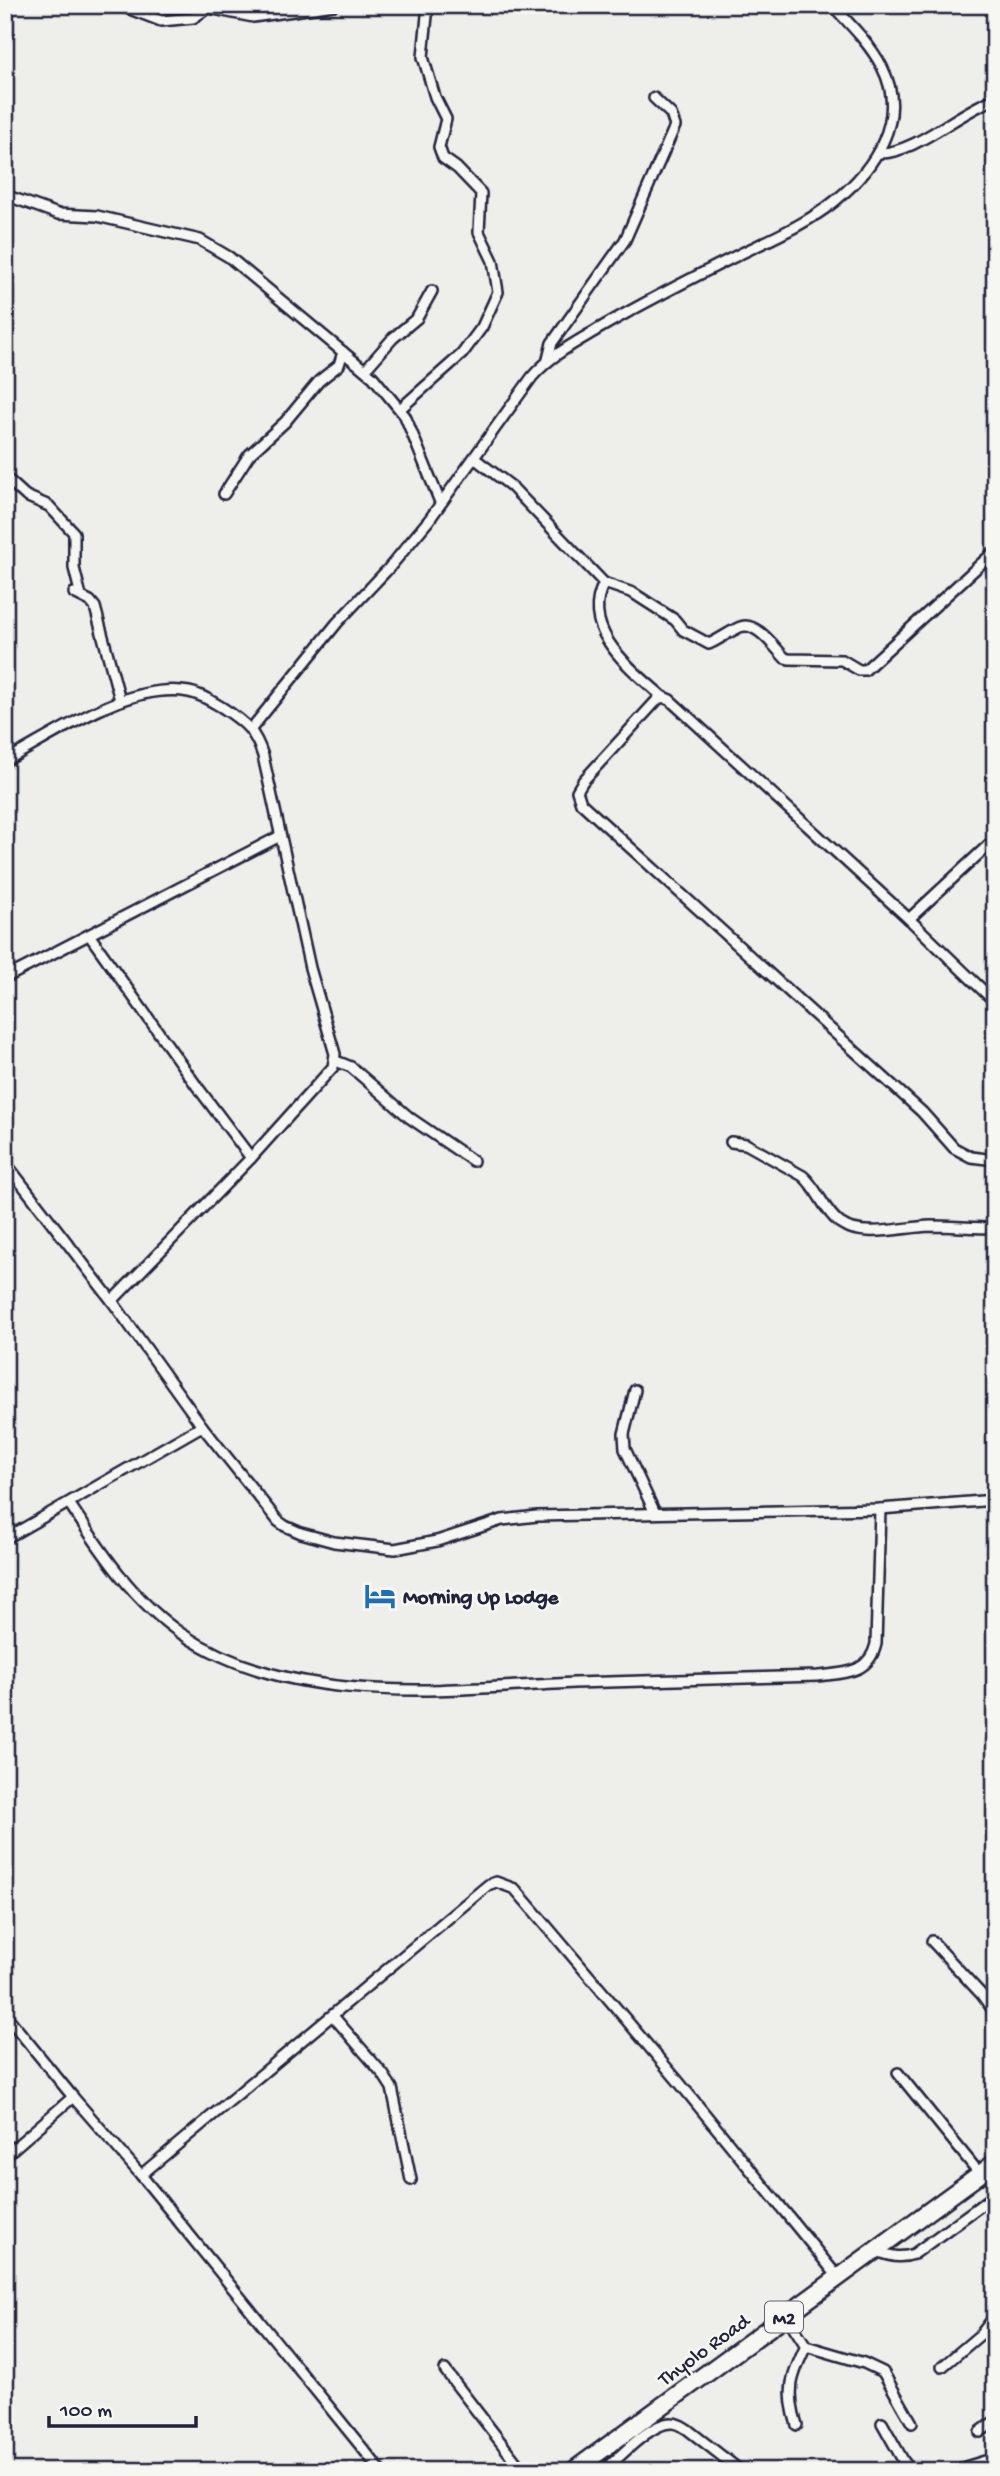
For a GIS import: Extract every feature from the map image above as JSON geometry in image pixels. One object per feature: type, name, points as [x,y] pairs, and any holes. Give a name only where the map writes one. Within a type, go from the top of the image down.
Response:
[{"type":"highway","name":"Thyolo Road","points":[[572,2471],[995,2163]]},
{"type":"street","points":[[119,5],[161,21],[193,18],[208,8],[253,17],[334,5]]},
{"type":"street","points":[[400,409],[462,354],[482,327],[498,292],[493,261],[479,232],[481,193],[457,168],[443,158],[439,147],[446,119],[435,97],[423,57],[428,5]]},
{"type":"street","points":[[251,729],[337,623],[389,568],[429,520],[532,377],[548,359],[619,317],[813,215],[850,187],[878,153],[887,136],[889,125],[891,104],[887,80],[869,46],[832,5]]},
{"type":"street","points":[[548,359],[552,343],[625,240],[675,127],[671,114],[654,98]]},
{"type":"street","points":[[878,153],[887,154],[907,146],[961,114],[995,99]]},
{"type":"street","points":[[5,195],[58,214],[97,216],[200,240],[229,257],[365,370],[400,409],[440,502]]},
{"type":"street","points":[[365,370],[393,338],[417,318],[432,291]]},
{"type":"street","points":[[223,494],[249,455],[285,422],[319,381],[339,365],[343,352]]},
{"type":"street","points":[[474,458],[511,486],[604,583],[633,593],[675,620],[683,630],[709,644],[741,626],[749,626],[758,631],[785,658],[842,660],[859,670],[865,670],[995,551]]},
{"type":"street","points":[[5,477],[26,496],[50,506],[74,533],[74,568],[78,595],[95,607],[120,699]]},
{"type":"street","points":[[604,583],[599,592],[597,620],[607,640],[636,673],[670,700],[909,919],[995,1002]]},
{"type":"street","points":[[5,761],[120,699],[176,691],[192,692],[218,705],[251,729],[258,738],[263,756],[310,968],[336,1061],[251,1158],[112,1301]]},
{"type":"street","points":[[663,697],[658,699],[583,781],[577,791],[581,803],[922,1112],[954,1147],[971,1157],[995,1160]]},
{"type":"street","points":[[5,978],[280,836]]},
{"type":"street","points":[[909,919],[995,839]]},
{"type":"street","points":[[90,936],[251,1158]]},
{"type":"street","points":[[336,1061],[351,1066],[410,1118],[473,1161]]},
{"type":"street","points":[[731,1142],[746,1144],[803,1176],[811,1183],[836,1220],[848,1229],[891,1230],[928,1226],[995,1228]]},
{"type":"street","points":[[5,1163],[112,1301],[202,1426],[278,1521],[301,1533],[334,1542],[395,1549],[426,1544],[502,1520],[537,1516],[880,1509],[995,1500]]},
{"type":"street","points":[[635,1390],[624,1434],[625,1449],[655,1513]]},
{"type":"street","points":[[5,1539],[202,1426]]},
{"type":"street","points":[[69,1503],[116,1570],[183,1635],[223,1656],[286,1677],[320,1684],[368,1688],[818,1676],[856,1672],[869,1660],[876,1644],[880,1509]]},
{"type":"street","points":[[141,2175],[488,1885],[503,1883],[515,1889],[545,1924],[838,2277]]},
{"type":"street","points":[[932,1941],[995,2013]]},
{"type":"street","points":[[5,2014],[141,2175],[381,2471]]},
{"type":"street","points":[[333,2016],[392,2088],[411,2180]]},
{"type":"street","points":[[898,2073],[980,2174]]},
{"type":"street","points":[[5,2156],[73,2097]]},
{"type":"street","points":[[876,2251],[903,2258],[914,2254],[995,2195]]},
{"type":"street","points":[[786,2315],[806,2346],[864,2363],[883,2372],[912,2423]]},
{"type":"street","points":[[942,2367],[981,2334],[995,2316]]},
{"type":"street","points":[[797,2425],[790,2392],[791,2379],[806,2346]]},
{"type":"street","points":[[445,2370],[523,2471]]},
{"type":"street","points":[[981,2432],[995,2421]]},
{"type":"street","points":[[604,2471],[633,2444],[670,2422],[678,2424],[741,2471]]},
{"type":"street","points":[[882,2423],[912,2471]]},
{"type":"street","points":[[617,2436],[633,2444]]},
{"type":"street","points":[[952,2471],[995,2458]]},
{"type":"place","name":"Morning Up Lodge","points":[[380,1596]]}]
